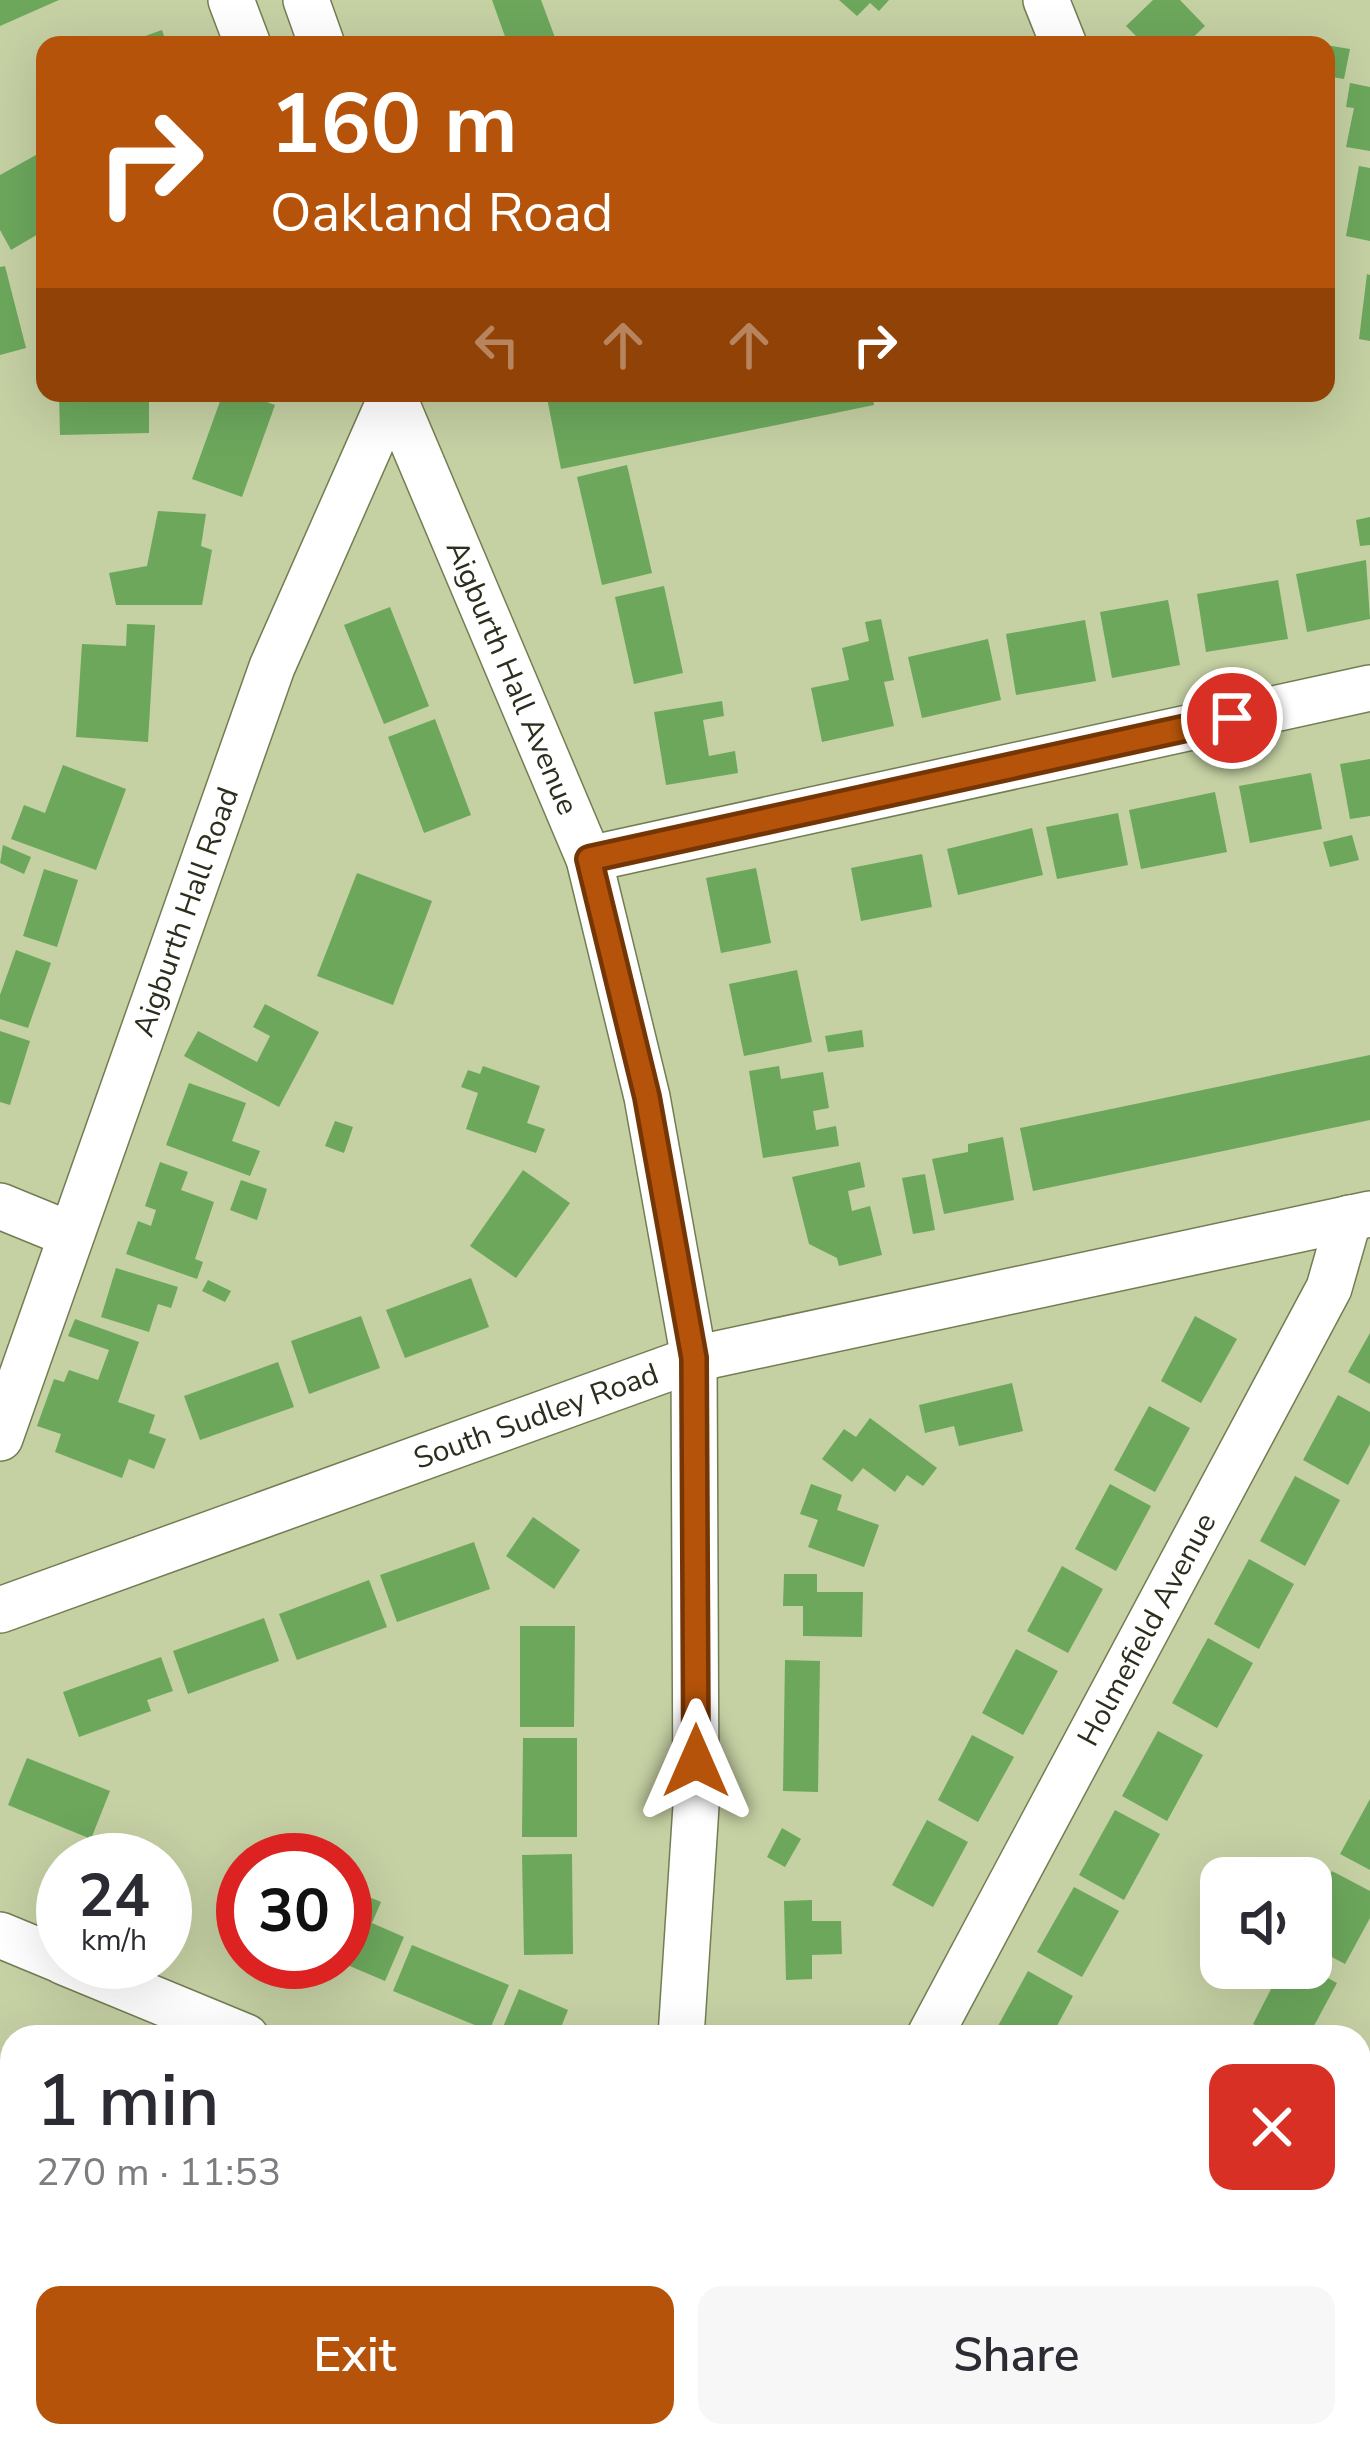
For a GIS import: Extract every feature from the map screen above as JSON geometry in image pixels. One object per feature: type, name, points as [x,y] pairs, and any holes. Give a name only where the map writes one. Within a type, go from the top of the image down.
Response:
[{"type":"street","points":[[231,0],[245,36]]},
{"type":"street","points":[[306,0],[319,36]]},
{"type":"street","points":[[1046,0],[1060,36]]},
{"type":"street","name":"Aigburth Hall Road","points":[[0,1438],[272,667],[388,402]]},
{"type":"street","name":"Aigburth Hall Avenue","points":[[395,402],[589,859],[647,1097],[694,1358],[697,1805],[682,2025]]},
{"type":"street","points":[[589,859],[1370,688]]},
{"type":"street","points":[[0,1206],[71,1235]]},
{"type":"street","name":"South Sudley Road","points":[[0,1610],[694,1358],[1359,1216]]},
{"type":"street","name":"Holmefield Avenue","points":[[935,2025],[1329,1288],[1359,1216]]},
{"type":"street","points":[[0,1935],[36,1950]]},
{"type":"street","points":[[130,1989],[217,2025]]},
{"type":"building","points":[[0,0],[59,0],[0,26]]},
{"type":"building","points":[[492,0],[541,0],[554,36],[505,36]]},
{"type":"building","points":[[839,0],[889,0],[879,11],[870,3],[857,16]]},
{"type":"building","points":[[1153,0],[1180,0],[1205,26],[1194,36],[1136,36],[1126,26]]},
{"type":"building","points":[[1335,46],[1350,49],[1344,79],[1335,78]]},
{"type":"building","points":[[1350,83],[1370,87],[1370,151],[1346,147],[1354,108],[1346,107]]},
{"type":"building","points":[[36,155],[36,235],[11,250],[0,230],[0,175]]},
{"type":"building","points":[[1359,166],[1370,168],[1370,241],[1346,236]]},
{"type":"building","points":[[5,266],[26,348],[0,355],[0,267]]},
{"type":"building","points":[[1370,275],[1370,341],[1359,339]]},
{"type":"building","points":[[59,402],[149,402],[149,433],[60,435]]},
{"type":"building","points":[[220,402],[275,405],[242,497],[192,479]]},
{"type":"building","points":[[548,402],[874,402],[874,405],[561,469]]},
{"type":"building","points":[[627,465],[652,573],[602,585],[577,477]]},
{"type":"building","points":[[158,511],[206,514],[201,546],[212,550],[202,605],[116,605],[109,573],[147,566]]},
{"type":"building","points":[[1370,517],[1370,545],[1360,546],[1356,520]]},
{"type":"building","points":[[1366,560],[1370,619],[1307,632],[1296,574]]},
{"type":"building","points":[[1278,580],[1288,639],[1206,652],[1197,594]]},
{"type":"building","points":[[664,586],[683,673],[634,684],[615,597]]},
{"type":"building","points":[[1168,600],[1180,665],[1112,678],[1100,612]]},
{"type":"building","points":[[390,607],[429,706],[384,724],[344,625]]},
{"type":"building","points":[[881,619],[894,680],[884,682],[894,726],[822,742],[811,688],[849,680],[842,648],[869,641],[865,622]]},
{"type":"building","points":[[1085,620],[1096,681],[1016,695],[1006,634]]},
{"type":"building","points":[[127,624],[155,625],[148,742],[76,737],[82,644],[126,646]]},
{"type":"building","points":[[988,639],[1001,700],[922,718],[908,657]]},
{"type":"building","points":[[722,701],[724,716],[703,720],[709,756],[735,751],[738,773],[666,785],[654,712]]},
{"type":"building","points":[[435,719],[471,815],[424,833],[388,737]]},
{"type":"building","points":[[1370,759],[1370,816],[1350,819],[1340,764]]},
{"type":"building","points":[[63,765],[126,789],[96,870],[11,839],[24,805],[45,813]]},
{"type":"building","points":[[1311,773],[1322,829],[1250,843],[1239,786]]},
{"type":"building","points":[[1215,792],[1227,852],[1141,869],[1129,810]]},
{"type":"building","points":[[1118,813],[1128,865],[1057,879],[1046,827]]},
{"type":"building","points":[[1032,828],[1043,875],[958,895],[947,849]]},
{"type":"building","points":[[1352,835],[1359,860],[1330,867],[1323,842]]},
{"type":"building","points":[[3,845],[31,857],[24,874],[0,863]]},
{"type":"building","points":[[922,854],[932,907],[861,921],[851,868]]},
{"type":"building","points":[[756,868],[771,943],[721,953],[706,878]]},
{"type":"building","points":[[44,869],[78,880],[57,947],[23,936]]},
{"type":"building","points":[[357,873],[432,901],[393,1005],[317,976]]},
{"type":"building","points":[[16,950],[51,963],[28,1028],[0,1019],[0,995]]},
{"type":"building","points":[[797,970],[812,1042],[744,1056],[729,984]]},
{"type":"building","points":[[265,1004],[319,1032],[279,1107],[184,1056],[198,1031],[257,1062],[270,1036],[253,1027]]},
{"type":"building","points":[[862,1030],[864,1047],[828,1052],[825,1036]]},
{"type":"building","points":[[0,1031],[30,1041],[10,1105],[0,1102]]},
{"type":"building","points":[[1370,1055],[1370,1120],[1033,1191],[1020,1128]]},
{"type":"building","points":[[483,1066],[540,1086],[527,1123],[545,1129],[536,1153],[466,1129],[478,1093],[461,1087],[468,1070],[480,1074]]},
{"type":"building","points":[[779,1066],[781,1079],[823,1072],[829,1108],[813,1111],[816,1130],[836,1126],[839,1146],[763,1158],[749,1071]]},
{"type":"building","points":[[189,1083],[246,1103],[232,1141],[260,1151],[250,1176],[166,1145]]},
{"type":"building","points":[[335,1121],[353,1127],[344,1153],[325,1146]]},
{"type":"building","points":[[1003,1137],[1014,1200],[944,1214],[932,1159],[968,1152],[968,1144]]},
{"type":"building","points":[[160,1162],[188,1172],[181,1190],[214,1202],[195,1259],[203,1262],[197,1279],[126,1254],[138,1221],[151,1226],[156,1210],[145,1206]]},
{"type":"building","points":[[860,1162],[865,1187],[848,1191],[852,1211],[870,1206],[882,1255],[839,1266],[837,1258],[809,1244],[792,1177]]},
{"type":"building","points":[[523,1170],[570,1203],[516,1278],[470,1246]]},
{"type":"building","points":[[925,1174],[935,1230],[913,1234],[902,1178]]},
{"type":"building","points":[[241,1180],[267,1189],[257,1220],[230,1210]]},
{"type":"building","points":[[116,1268],[178,1287],[171,1308],[158,1304],[149,1332],[101,1317]]},
{"type":"building","points":[[471,1278],[489,1327],[405,1358],[386,1310]]},
{"type":"building","points":[[208,1280],[231,1291],[225,1302],[202,1291]]},
{"type":"building","points":[[361,1316],[380,1368],[309,1394],[291,1341]]},
{"type":"building","points":[[1195,1316],[1237,1339],[1201,1403],[1161,1381]]},
{"type":"building","points":[[75,1319],[139,1342],[118,1402],[155,1415],[149,1433],[166,1439],[154,1469],[129,1459],[122,1478],[55,1452],[61,1434],[37,1426],[54,1379],[64,1382],[69,1370],[98,1380],[109,1350],[68,1336]]},
{"type":"building","points":[[1370,1333],[1370,1384],[1348,1372]]},
{"type":"building","points":[[278,1362],[294,1407],[200,1440],[184,1396]]},
{"type":"building","points":[[1012,1383],[1023,1431],[959,1446],[954,1426],[925,1433],[919,1405]]},
{"type":"building","points":[[1338,1395],[1370,1412],[1370,1444],[1348,1485],[1303,1460]]},
{"type":"building","points":[[1149,1406],[1190,1428],[1155,1492],[1114,1470]]},
{"type":"building","points":[[870,1418],[937,1468],[923,1486],[907,1475],[895,1492],[863,1468],[852,1482],[822,1459],[844,1429],[856,1437]]},
{"type":"building","points":[[1295,1476],[1340,1500],[1305,1566],[1260,1541]]},
{"type":"building","points":[[811,1484],[842,1495],[837,1510],[879,1525],[864,1567],[808,1547],[818,1520],[800,1514]]},
{"type":"building","points":[[1110,1484],[1151,1506],[1116,1571],[1075,1549]]},
{"type":"building","points":[[533,1517],[580,1550],[554,1589],[506,1556]]},
{"type":"building","points":[[474,1542],[490,1589],[397,1622],[380,1575]]},
{"type":"building","points":[[1249,1559],[1294,1584],[1259,1649],[1214,1624]]},
{"type":"building","points":[[1062,1566],[1103,1589],[1068,1653],[1027,1631]]},
{"type":"building","points":[[784,1574],[817,1574],[817,1592],[863,1592],[862,1637],[803,1636],[803,1606],[783,1606]]},
{"type":"building","points":[[369,1580],[387,1627],[297,1660],[279,1614]]},
{"type":"building","points":[[264,1618],[279,1661],[188,1694],[173,1651]]},
{"type":"building","points":[[520,1626],[575,1626],[574,1727],[520,1727]]},
{"type":"building","points":[[1208,1638],[1253,1663],[1217,1728],[1172,1703]]},
{"type":"building","points":[[1016,1649],[1058,1671],[1023,1735],[982,1713]]},
{"type":"building","points":[[161,1657],[173,1691],[147,1700],[151,1711],[79,1737],[63,1692]]},
{"type":"building","points":[[785,1660],[820,1661],[818,1792],[783,1791]]},
{"type":"building","points":[[1158,1731],[1203,1755],[1167,1821],[1122,1796]]},
{"type":"building","points":[[972,1735],[1014,1757],[978,1822],[938,1800]]},
{"type":"building","points":[[523,1738],[577,1738],[577,1837],[522,1837]]},
{"type":"building","points":[[27,1758],[110,1791],[93,1833],[76,1833],[8,1805]]},
{"type":"building","points":[[1370,1799],[1370,1870],[1340,1854]]},
{"type":"building","points":[[1115,1810],[1160,1834],[1124,1900],[1079,1875]]},
{"type":"building","points":[[927,1820],[968,1842],[933,1907],[892,1885]]},
{"type":"building","points":[[782,1828],[801,1839],[785,1867],[767,1857]]},
{"type":"building","points":[[572,1854],[573,1954],[524,1955],[522,1855]]},
{"type":"building","points":[[1332,1871],[1370,1891],[1370,1918],[1345,1964],[1332,1957]]},
{"type":"building","points":[[1074,1887],[1119,1911],[1082,1977],[1037,1952]]},
{"type":"building","points":[[372,1898],[381,1902],[372,1923]]},
{"type":"building","points":[[812,1900],[812,1921],[841,1921],[842,1954],[812,1955],[812,1979],[786,1980],[784,1901]]},
{"type":"building","points":[[372,1923],[404,1937],[385,1981],[372,1975]]},
{"type":"building","points":[[412,1945],[509,1985],[492,2025],[475,2025],[393,1991]]},
{"type":"building","points":[[1028,1971],[1073,1996],[1057,2025],[999,2025]]},
{"type":"building","points":[[1332,1980],[1337,1983],[1314,2025],[1255,2025],[1271,1989],[1332,1989]]},
{"type":"building","points":[[519,1989],[568,2010],[562,2025],[504,2025]]},
{"type":"route","points":[[696,1761],[694,1358],[647,1097],[589,859],[1232,718]]}]
